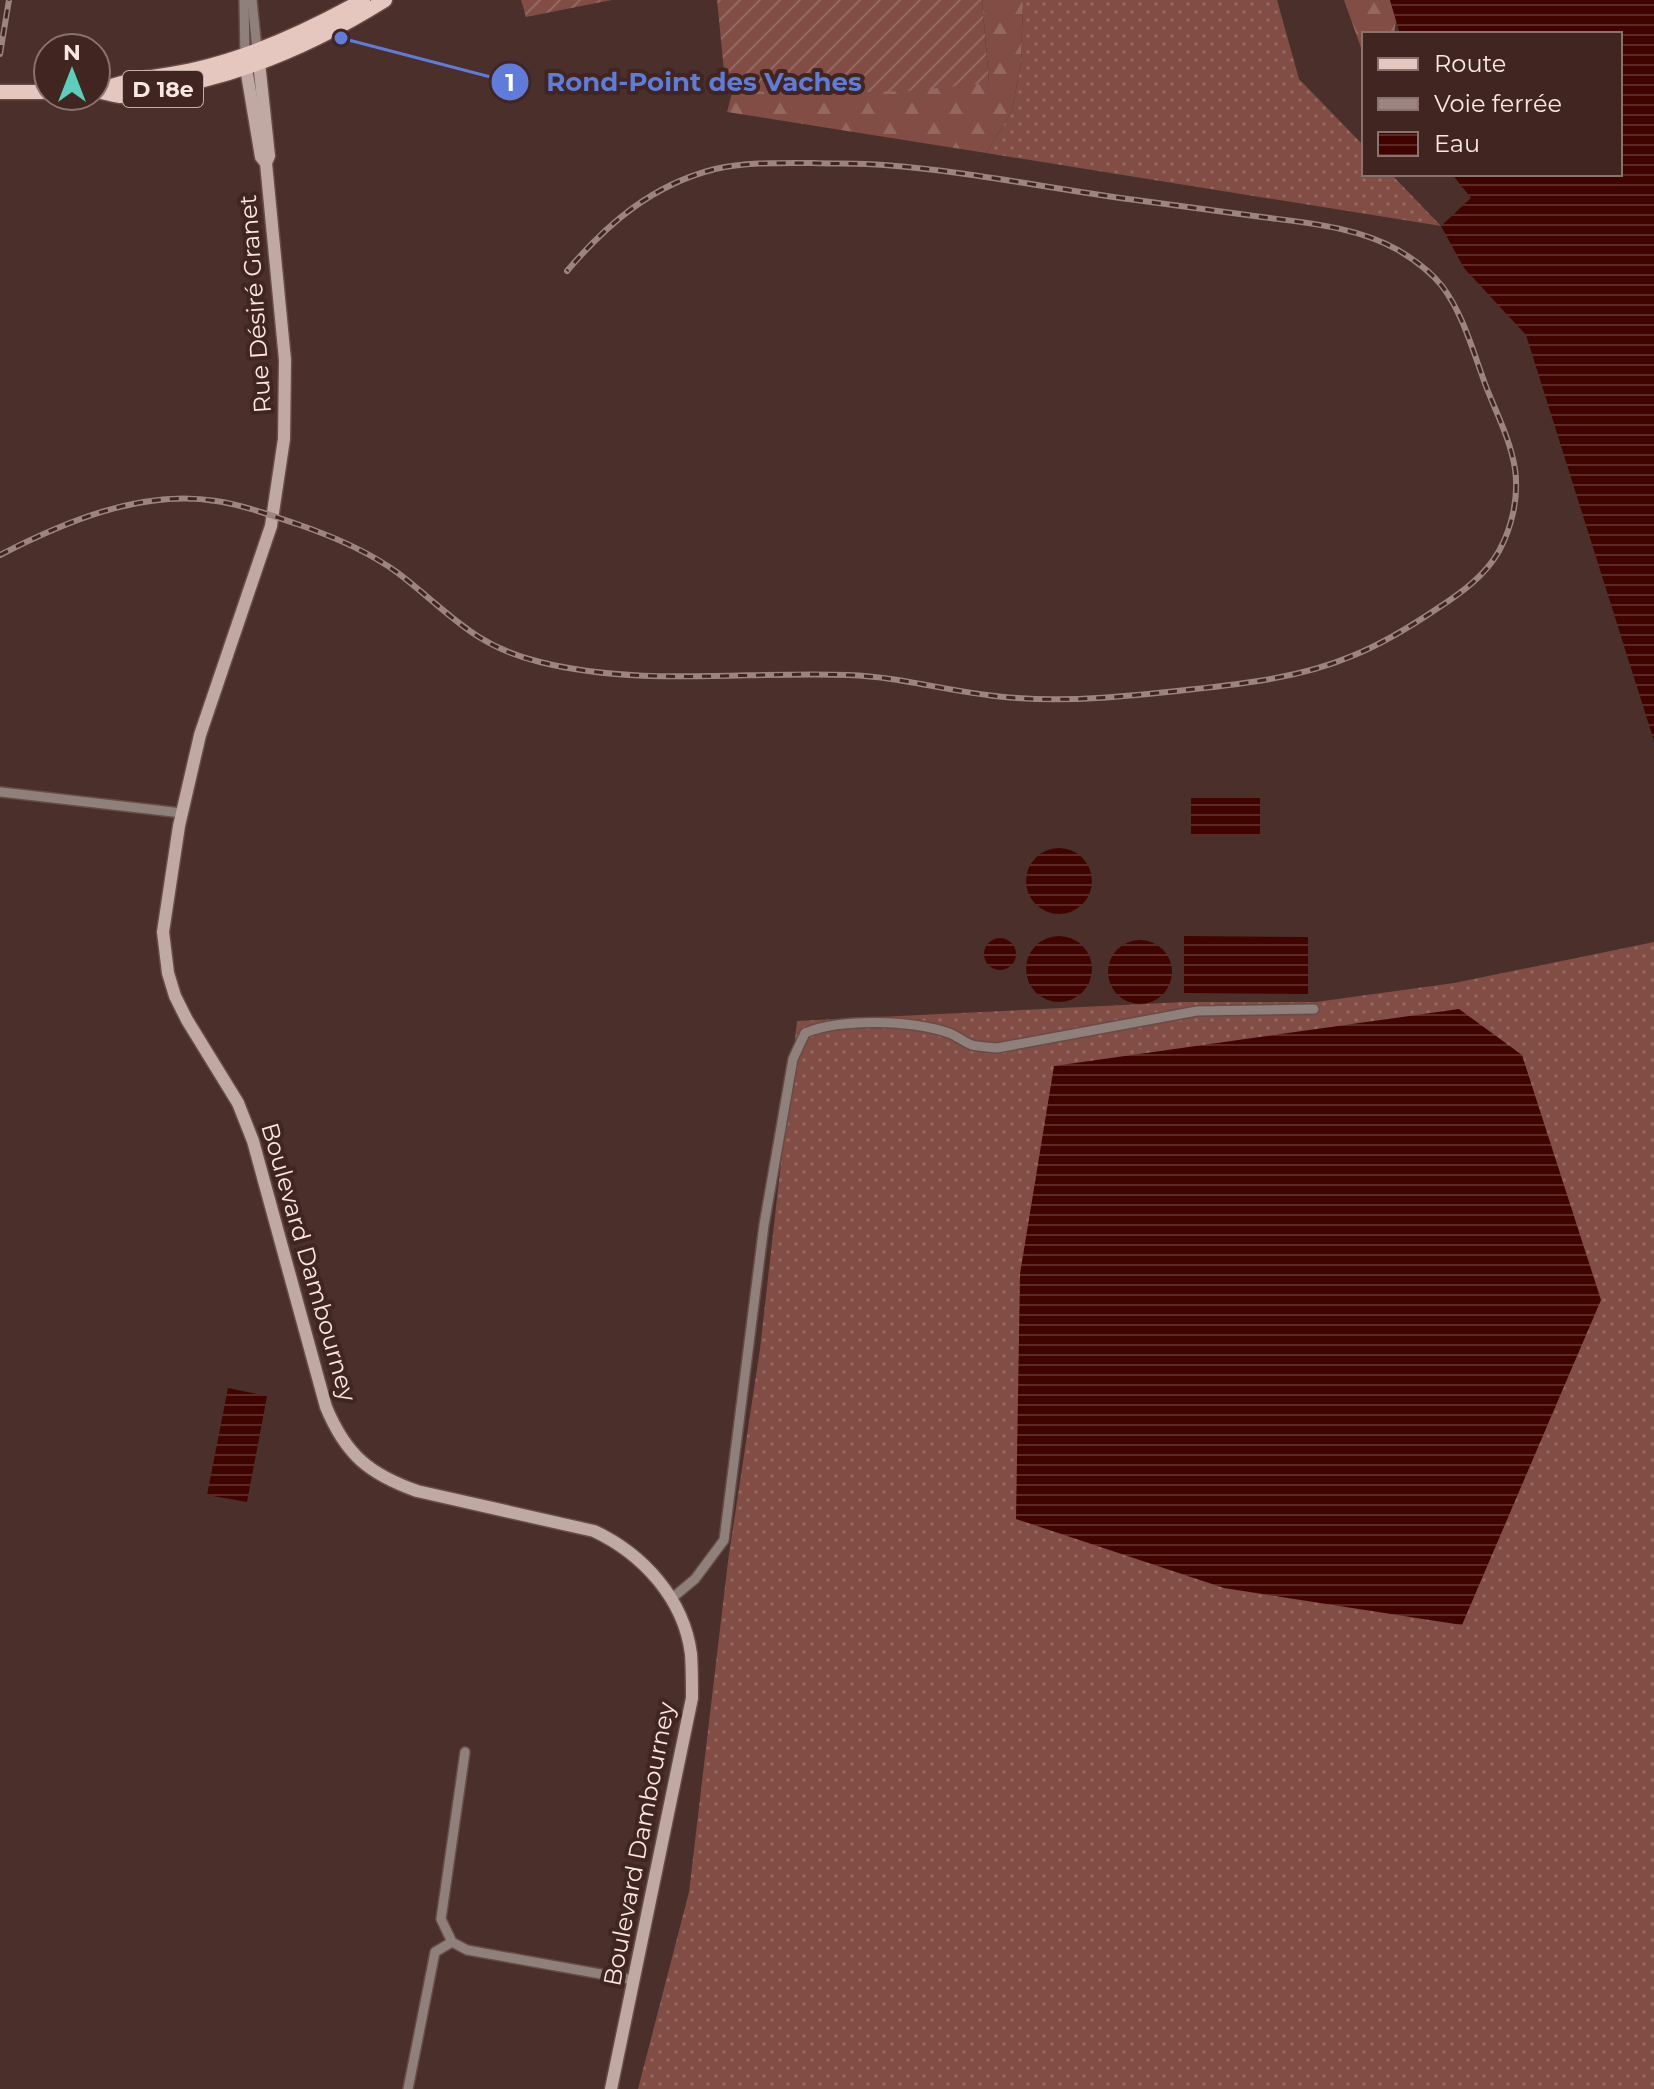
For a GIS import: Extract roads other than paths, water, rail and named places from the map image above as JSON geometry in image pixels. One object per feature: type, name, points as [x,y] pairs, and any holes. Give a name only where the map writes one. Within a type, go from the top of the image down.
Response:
[{"type":"main road","name":"D 18e","points":[[252,59],[363,0]]},
{"type":"main road","name":"D 18e","points":[[112,84],[252,59],[317,40],[385,0]]},
{"type":"main road","points":[[2,92],[32,92]]},
{"type":"street","name":"Rue Désiré Granet","points":[[206,717],[271,526],[284,439],[285,360],[266,163],[261,157],[244,0]]},
{"type":"street","name":"Rue Désiré Granet","points":[[252,0],[252,59]]},
{"type":"street","name":"Boulevard Dambourney","points":[[206,717],[182,813],[164,917],[168,973],[187,1020],[238,1103],[253,1141],[326,1407],[338,1434],[368,1469],[392,1482],[417,1491],[594,1531],[614,1541],[633,1554],[671,1599],[684,1625],[691,1654],[692,1698],[611,2089]]},
{"type":"street","points":[[1,792],[182,813]]},
{"type":"street","points":[[671,1599],[695,1579],[724,1540],[764,1225],[793,1059],[805,1033],[822,1026],[921,1026],[949,1033],[972,1045],[997,1048],[1197,1011],[1314,1009]]},
{"type":"street","points":[[465,1752],[441,1919],[452,1942],[467,1950],[634,1980]]},
{"type":"street","points":[[408,2089],[435,1952],[452,1942]]},
{"type":"water","points":[[1390,0],[1654,0],[1654,741],[1526,335],[1464,268],[1441,226],[1471,198],[1454,176],[1622,176],[1622,32],[1399,32]]},
{"type":"water","points":[[1191,798],[1260,798],[1260,836],[1191,836]]},
{"type":"water","points":[[1059,848],[1072,850],[1082,858],[1090,868],[1090,894],[1082,904],[1072,912],[1059,914],[1046,912],[1036,904],[1028,894],[1026,881],[1028,868],[1036,858],[1046,850]]},
{"type":"water","points":[[1059,936],[1072,938],[1082,946],[1090,956],[1090,982],[1082,992],[1072,1000],[1059,1002],[1046,1000],[1036,992],[1028,982],[1026,969],[1028,956],[1036,946],[1046,938]]},
{"type":"water","points":[[1184,936],[1308,937],[1308,994],[1184,993]]},
{"type":"water","points":[[1000,938],[1012,942],[1016,954],[1012,966],[1000,970],[988,966],[984,954],[988,942]]},
{"type":"water","points":[[1140,940],[1163,949],[1172,972],[1163,995],[1140,1004],[1117,995],[1108,972],[1117,949]]},
{"type":"water","points":[[1459,1009],[1522,1055],[1601,1300],[1462,1625],[1224,1588],[1016,1519],[1020,1274],[1054,1066]]},
{"type":"water","points":[[228,1388],[267,1396],[247,1502],[207,1495]]},
{"type":"railway","points":[[0,54],[9,0]]},
{"type":"railway","points":[[0,555],[50,531],[104,511],[160,500],[216,501],[297,524],[362,551],[398,573],[479,637],[497,647],[540,662],[578,670],[655,676],[870,676],[996,696],[1060,699],[1123,696],[1249,682],[1332,664],[1406,628],[1472,583],[1493,560],[1511,522],[1516,480],[1510,449],[1468,336],[1450,297],[1432,275],[1398,250],[1349,231],[1297,221],[916,168],[764,163],[715,169],[671,185],[615,222],[567,271]]},
{"type":"place","name":"Rond-Point des Vaches","points":[[341,38]]}]
